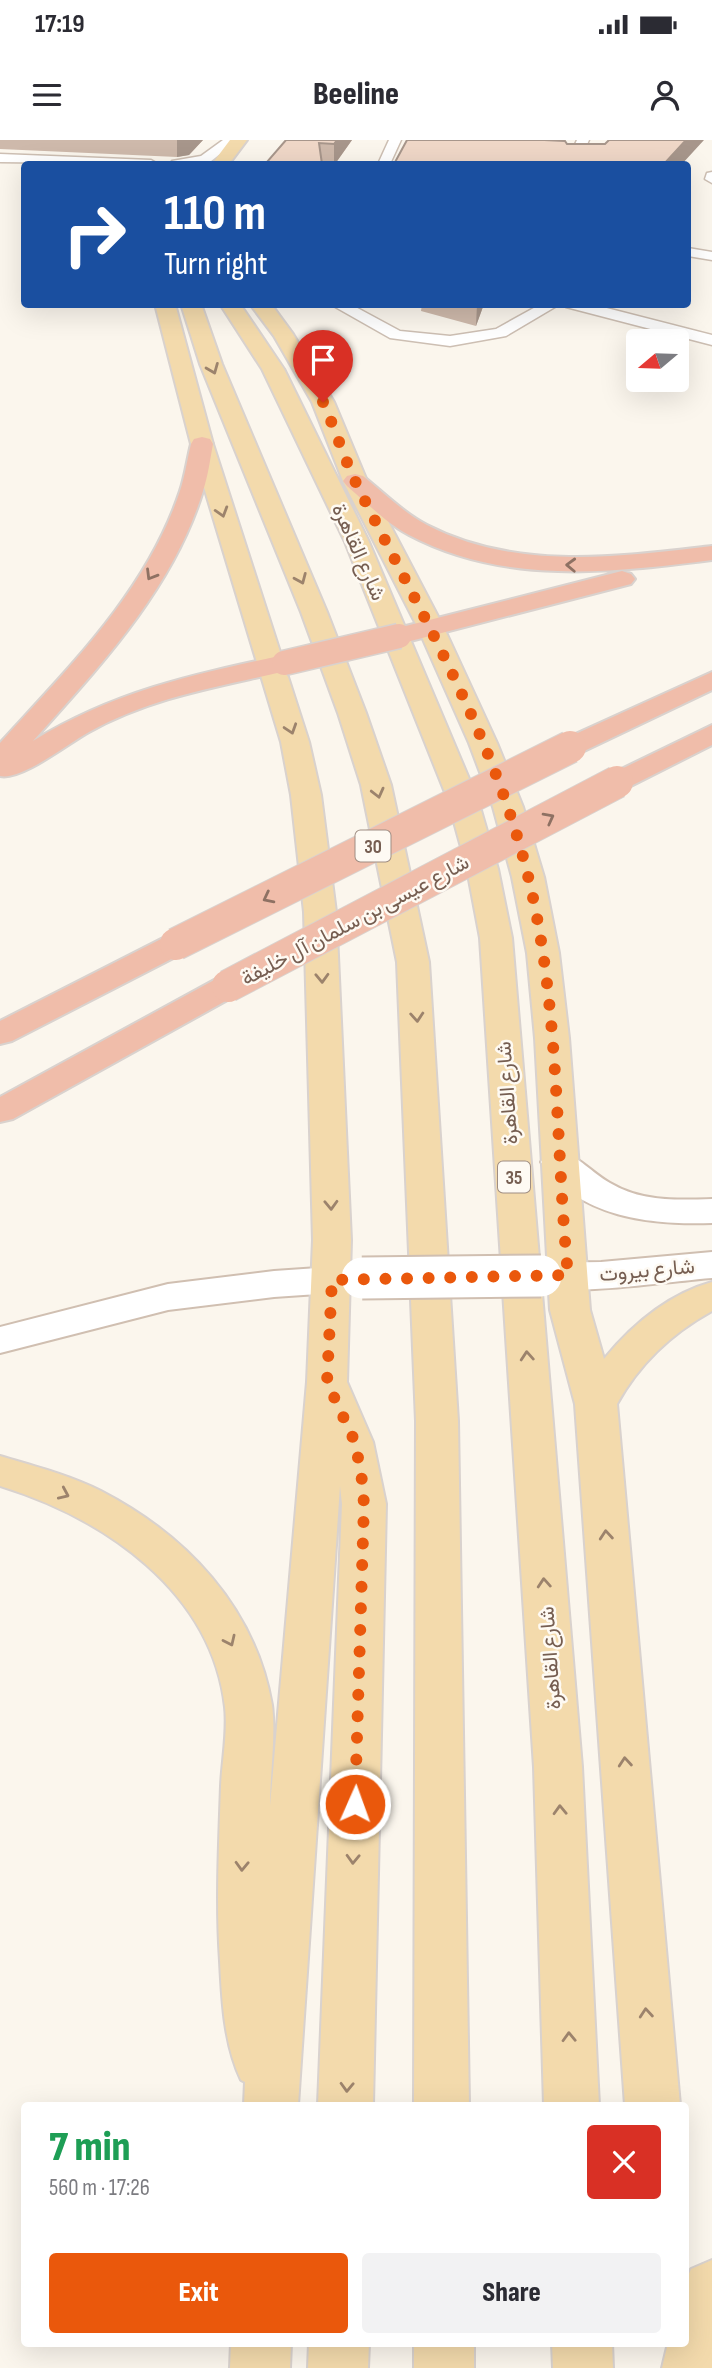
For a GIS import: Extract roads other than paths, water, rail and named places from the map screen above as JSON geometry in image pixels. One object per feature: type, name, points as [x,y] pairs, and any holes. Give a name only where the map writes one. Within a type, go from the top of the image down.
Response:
[{"type":"highway","points":[[0,760],[82,668],[145,585],[185,510],[199,465],[202,444]]},
{"type":"highway","points":[[355,481],[418,530],[449,544],[486,555],[544,564],[594,565],[712,555]]},
{"type":"highway","points":[[0,774],[80,725],[111,710],[180,685],[400,636],[712,555]]},
{"type":"highway","name":"30","points":[[0,1034],[570,747],[712,680]]},
{"type":"highway","name":"شارع عيسى بن سلمان آل خليفة","points":[[0,1111],[228,986],[712,734]]},
{"type":"main road","points":[[222,161],[239,140]]},
{"type":"main road","points":[[166,308],[202,444],[277,664],[306,794],[320,912],[347,1279],[327,1382],[270,2102]]},
{"type":"main road","points":[[192,308],[211,364],[314,612],[356,725],[376,785],[413,962],[437,1421],[442,2102]]},
{"type":"main road","name":"شارع القاهرة","points":[[233,308],[273,369],[357,542],[463,800],[488,890],[496,939],[558,1767],[572,2102]]},
{"type":"main road","name":"شارع القاهرة","points":[[263,308],[283,334],[323,402],[355,481],[431,628],[483,743],[508,807],[528,877],[543,953],[552,1038],[559,1162],[554,1275],[570,1310],[596,1404],[653,2102]]},
{"type":"main road","points":[[559,1162],[593,1190],[631,1208],[659,1213],[712,1210]]},
{"type":"main road","name":"شارع بيروت","points":[[0,1340],[168,1297],[274,1284],[347,1279],[554,1275],[712,1265]]},
{"type":"main road","points":[[596,1404],[606,1384],[635,1346],[685,1308],[712,1295]]},
{"type":"main road","points":[[327,1382],[354,1440],[361,1471],[364,1504],[346,2102]]},
{"type":"main road","points":[[0,1471],[47,1486],[84,1503],[148,1541],[174,1562],[196,1586],[216,1613],[231,1642],[243,1673],[249,1706],[241,1902],[245,1969],[255,2038],[269,2102]]},
{"type":"main road","points":[[692,2368],[712,2289]]},
{"type":"main road","points":[[260,2368],[261,2347]]},
{"type":"main road","points":[[338,2368],[339,2347]]},
{"type":"main road","points":[[444,2347],[444,2368]]},
{"type":"main road","points":[[582,2347],[583,2368]]},
{"type":"main road","points":[[673,2347],[675,2368]]},
{"type":"street","points":[[194,161],[205,159],[231,140]]},
{"type":"street","points":[[385,161],[395,140]]},
{"type":"street","points":[[573,161],[583,140]]},
{"type":"street","points":[[0,158],[56,161]]},
{"type":"street","points":[[691,252],[712,256]]},
{"type":"street","points":[[345,308],[396,335],[450,341],[500,333],[546,308]]},
{"type":"street","points":[[586,308],[665,329]]},
{"type":"street","points":[[690,329],[712,321]]},
{"type":"street","points":[[690,335],[712,340]]}]
